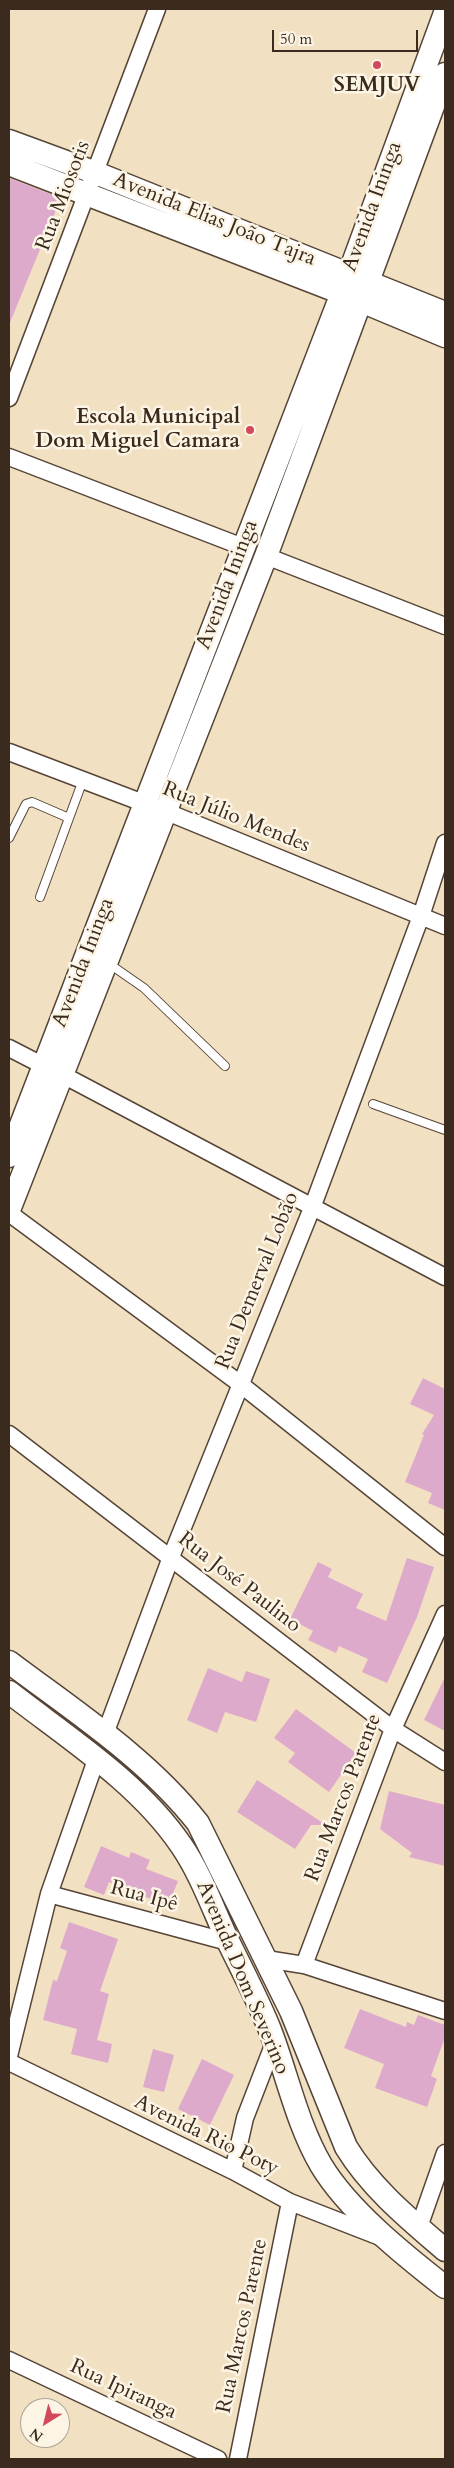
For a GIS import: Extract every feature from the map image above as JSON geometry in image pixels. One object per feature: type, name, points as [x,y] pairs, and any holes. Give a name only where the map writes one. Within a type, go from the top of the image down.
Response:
[{"type":"main road","name":"Avenida Ininga","points":[[9,1156],[107,963],[266,556],[441,13]]},
{"type":"main road","name":"Avenida Ininga","points":[[9,1212],[53,1071],[145,804],[242,547],[445,74]]},
{"type":"main road","name":"Avenida Elias João Tajra","points":[[9,141],[96,173],[354,287],[445,336]]},
{"type":"main road","name":"Avenida Elias João Tajra","points":[[9,164],[88,194],[354,287],[445,313]]},
{"type":"main road","name":"Avenida Dom Severino","points":[[9,1662],[105,1734],[166,1786],[198,1823],[291,2011],[346,2146],[358,2168],[445,2250]]},
{"type":"main road","name":"Avenida Dom Severino","points":[[9,1692],[133,1791],[164,1822],[196,1870],[274,2043],[320,2164],[332,2180],[388,2240],[445,2287]]},
{"type":"street","name":"Rua Miosotis","points":[[9,398],[157,9]]},
{"type":"street","points":[[9,457],[242,547]]},
{"type":"street","points":[[266,556],[445,626]]},
{"type":"street","name":"Rua Júlio Mendes","points":[[9,752],[167,812],[445,926]]},
{"type":"street","name":"Rua Demerval Lobão","points":[[105,1734],[239,1383],[312,1208],[421,916],[445,843]]},
{"type":"street","points":[[9,1048],[445,1277]]},
{"type":"street","points":[[9,1212],[239,1383],[445,1547]]},
{"type":"street","name":"Rua José Paulino","points":[[9,1434],[393,1729],[445,1762]]},
{"type":"street","name":"Rua Marcos Parente","points":[[304,1965],[393,1729],[445,1614]]},
{"type":"street","points":[[9,2056],[49,1894],[96,1760]]},
{"type":"street","name":"Rua Ipê","points":[[49,1894],[228,1942]]},
{"type":"street","points":[[266,1959],[304,1965],[445,2011]]},
{"type":"street","points":[[233,2171],[245,2118],[274,2043]]},
{"type":"street","name":"Avenida Rio Poty","points":[[9,2062],[233,2171],[290,2202],[388,2240]]},
{"type":"street","points":[[419,2227],[445,2154]]},
{"type":"street","name":"Rua Marcos Parente","points":[[238,2459],[290,2202]]},
{"type":"street","name":"Rua Ipiranga","points":[[9,2360],[218,2459]]},
{"type":"lane","points":[[40,897],[82,780]]},
{"type":"lane","points":[[9,838],[26,804],[32,802],[69,818]]},
{"type":"lane","points":[[107,963],[144,988],[225,1066]]},
{"type":"lane","points":[[374,1104],[445,1130]]},
{"type":"building","points":[[9,178],[61,198],[9,325]]},
{"type":"building","points":[[423,1378],[445,1389],[445,1510],[428,1503],[432,1493],[405,1482],[424,1435],[422,1434],[434,1415],[410,1404]]},
{"type":"building","points":[[407,1558],[434,1567],[417,1617],[387,1683],[362,1672],[368,1659],[339,1646],[336,1653],[308,1640],[313,1631],[290,1619],[318,1562],[332,1569],[328,1577],[363,1594],[356,1608],[386,1621]]},
{"type":"building","points":[[208,1668],[242,1682],[246,1671],[270,1679],[256,1722],[225,1712],[217,1733],[187,1720]]},
{"type":"building","points":[[445,1677],[445,1731],[424,1720]]},
{"type":"building","points":[[296,1709],[356,1753],[329,1792],[288,1762],[295,1753],[274,1738]]},
{"type":"building","points":[[257,1780],[326,1825],[311,1825],[295,1849],[237,1812]]},
{"type":"building","points":[[389,1791],[445,1805],[445,1866],[409,1857],[412,1853],[380,1829]]},
{"type":"building","points":[[101,1846],[129,1858],[131,1852],[150,1860],[146,1869],[178,1881],[168,1906],[109,1882],[104,1895],[84,1887]]},
{"type":"building","points":[[69,1922],[118,1939],[100,1991],[109,1994],[97,2040],[112,2044],[108,2063],[71,2054],[77,2029],[43,2020],[53,1980],[57,1981],[67,1951],[60,1948]]},
{"type":"building","points":[[360,2009],[406,2027],[407,2022],[414,2025],[418,2015],[445,2025],[445,2037],[431,2076],[437,2079],[427,2107],[375,2088],[384,2064],[344,2048]]},
{"type":"building","points":[[153,2049],[174,2055],[164,2092],[143,2087]]},
{"type":"building","points":[[202,2059],[234,2075],[210,2125],[178,2109]]},
{"type":"place","name":"SEMJUV","points":[[377,65]]},
{"type":"place","name":"Escola Municipal Dom Miguel Camara","points":[[250,430]]}]
